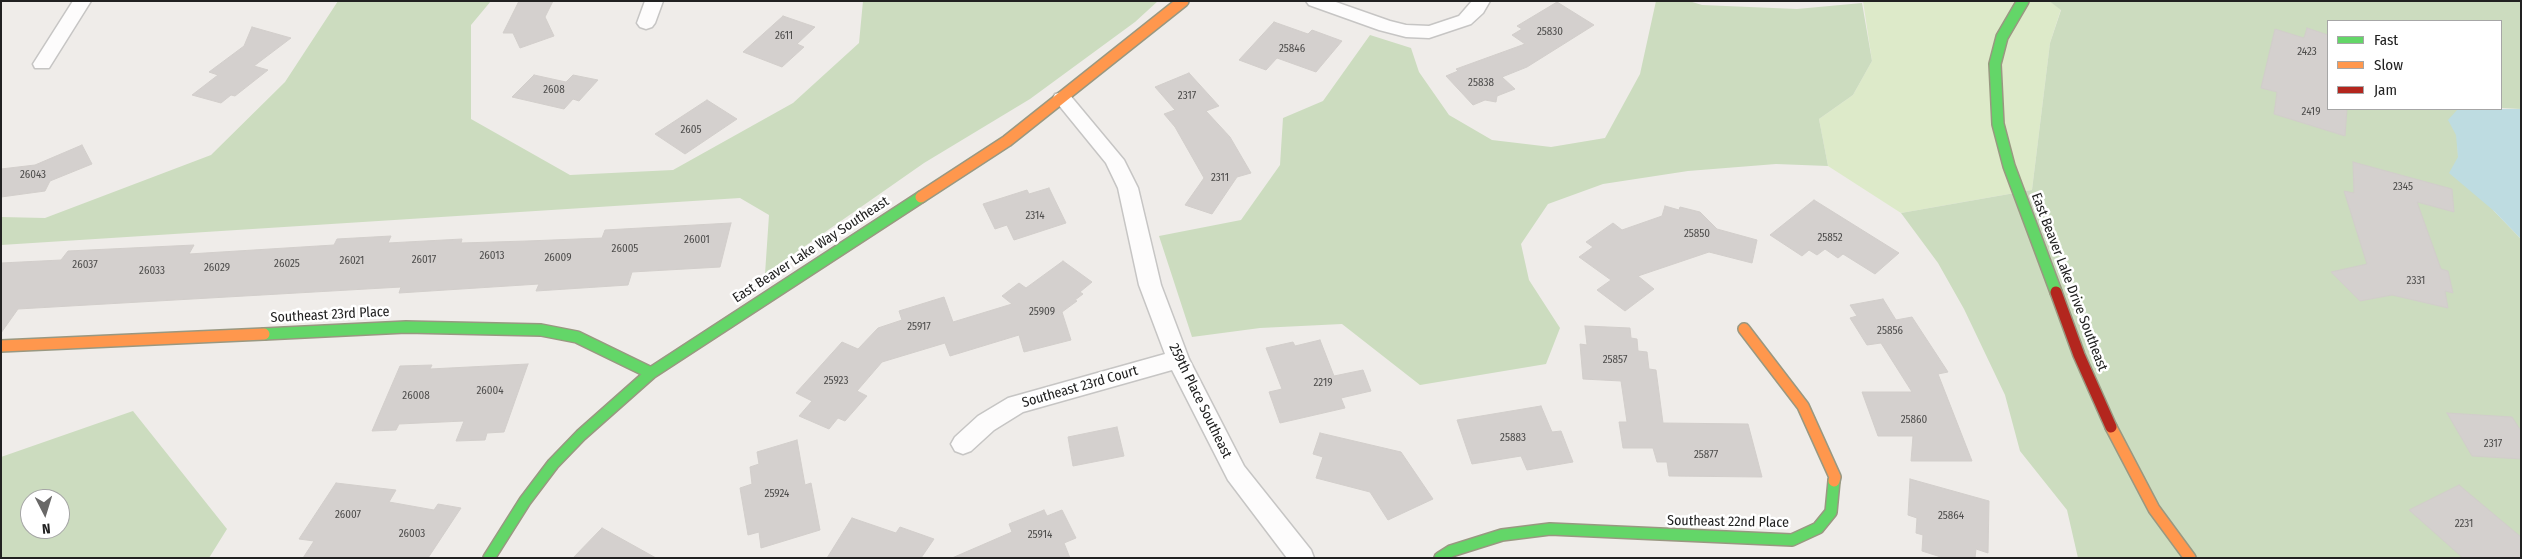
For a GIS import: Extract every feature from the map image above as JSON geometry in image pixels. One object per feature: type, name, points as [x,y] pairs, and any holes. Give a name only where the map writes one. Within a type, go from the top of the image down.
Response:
[{"type":"street","points":[[42,64],[82,1]]},
{"type":"street","points":[[646,23],[654,1]]},
{"type":"street","name":"East Beaver Lake Way Southeast","points":[[489,558],[525,501],[552,464],[580,435],[650,373],[1007,141],[1183,1]]},
{"type":"street","points":[[1315,1],[1385,26],[1406,31],[1429,32],[1449,27],[1465,20],[1477,9],[1481,1]]},
{"type":"street","name":"East Beaver Lake Drive Southeast","points":[[2023,1],[2002,37],[1995,64],[1995,95],[1998,124],[2009,166],[2079,355],[2109,424],[2154,509],[2190,558]]},
{"type":"street","name":"259th Place Southeast","points":[[1062,98],[1114,160],[1128,188],[1150,284],[1178,359],[1236,472],[1302,558]]},
{"type":"street","name":"Southeast 23rd Place","points":[[1,346],[406,327],[541,330],[577,337],[650,373]]},
{"type":"street","name":"Southeast 22nd Place","points":[[1440,558],[1451,551],[1502,536],[1550,529],[1792,540],[1818,528],[1831,512],[1835,477],[1803,406],[1744,329]]},
{"type":"street","name":"Southeast 23rd Court","points":[[963,444],[986,423],[1016,405],[1178,359]]},
{"type":"green space","points":[[338,1],[491,1],[471,25],[471,119],[570,175],[673,170],[793,103],[859,43],[863,1],[1158,1],[1135,22],[1030,99],[924,163],[765,274],[769,215],[740,198],[1,245],[1,217],[45,218],[211,155],[285,82]]},
{"type":"green space","points":[[1656,1],[1689,1],[1702,5],[1797,9],[1862,3],[1872,61],[1853,95],[1819,119],[1828,166],[1776,164],[1688,171],[1603,184],[1548,204],[1521,244],[1529,280],[1560,328],[1546,364],[1420,385],[1342,324],[1260,328],[1192,337],[1159,236],[1241,220],[1280,165],[1283,118],[1323,101],[1370,35],[1411,48],[1419,72],[1449,115],[1492,140],[1551,147],[1605,138],[1640,74]]},
{"type":"green space","points":[[1863,1],[2049,1],[2061,9],[2050,43],[2032,190],[1901,213],[1828,166],[1819,119],[1853,95],[1872,61]]},
{"type":"green space","points":[[2049,1],[2521,1],[2521,109],[2502,108],[2502,20],[2327,20],[2327,110],[2457,110],[2458,157],[2494,211],[2521,239],[2521,558],[2078,558],[2067,510],[2020,451],[2005,395],[1964,309],[1938,263],[1901,213],[2032,190],[2050,43],[2061,10]]},
{"type":"green space","points":[[133,411],[227,529],[209,558],[1,558],[1,457]]},
{"type":"water","points":[[2521,109],[2521,239],[2494,211],[2449,173],[2458,157],[2456,135],[2448,120],[2457,110]]},
{"type":"building","points":[[519,1],[553,1],[545,17],[554,36],[520,48],[513,33],[503,33]]},
{"type":"building","points":[[1557,2],[1594,25],[1527,67],[1502,77],[1515,89],[1497,96],[1496,102],[1485,100],[1473,105],[1446,76],[1458,71],[1456,69],[1525,44],[1512,35],[1522,29],[1517,26]]},
{"type":"building","points":[[783,16],[815,27],[797,44],[804,47],[782,67],[743,52]]},
{"type":"building","points":[[1274,22],[1308,34],[1312,30],[1342,41],[1316,72],[1277,58],[1266,70],[1239,60]]},
{"type":"building","points":[[252,27],[291,38],[254,66],[268,70],[235,96],[231,95],[221,103],[192,95],[218,75],[209,72],[244,46]]},
{"type":"building","points":[[2307,28],[2327,35],[2327,110],[2347,110],[2345,136],[2274,114],[2277,92],[2261,88],[2275,29],[2304,38]]},
{"type":"building","points":[[1189,73],[1219,106],[1206,111],[1230,137],[1251,173],[1237,177],[1212,214],[1185,205],[1204,178],[1175,127],[1164,114],[1175,110],[1155,87]]},
{"type":"building","points":[[534,75],[566,82],[573,75],[598,80],[579,101],[573,99],[564,109],[512,97]]},
{"type":"building","points":[[707,100],[737,119],[685,154],[655,134]]},
{"type":"building","points":[[82,145],[92,164],[50,181],[45,191],[1,197],[1,169],[35,165]]},
{"type":"building","points":[[2353,162],[2452,189],[2454,212],[2417,202],[2441,269],[2448,271],[2453,293],[2445,291],[2448,308],[2392,295],[2360,301],[2331,272],[2367,264],[2344,191],[2354,193]]},
{"type":"building","points":[[1049,188],[1066,223],[1014,240],[1007,225],[995,229],[983,204],[1027,190],[1029,194]]},
{"type":"building","points":[[1814,200],[1899,253],[1875,274],[1843,254],[1838,258],[1825,249],[1817,255],[1809,250],[1802,256],[1770,235]]},
{"type":"building","points":[[1665,206],[1679,210],[1680,207],[1700,212],[1717,229],[1757,240],[1752,263],[1709,252],[1638,276],[1654,289],[1625,311],[1597,290],[1611,280],[1579,257],[1593,247],[1586,242],[1613,223],[1622,230],[1662,216]]},
{"type":"building","points":[[731,223],[720,267],[632,272],[628,285],[536,291],[539,284],[399,293],[401,287],[18,309],[1,333],[1,263],[61,260],[68,251],[194,245],[189,254],[334,245],[337,239],[391,236],[388,243],[462,239],[461,243],[602,238],[605,230]]},
{"type":"building","points":[[1063,261],[1092,282],[1080,292],[1083,294],[1075,300],[1077,301],[1062,312],[1071,340],[1024,352],[1019,335],[950,356],[945,343],[882,362],[857,391],[867,396],[845,421],[838,418],[829,429],[799,416],[812,401],[796,393],[842,342],[858,349],[878,328],[902,320],[899,311],[944,297],[953,322],[1012,304],[1002,296],[1019,283],[1026,288]]},
{"type":"building","points":[[1883,299],[1896,320],[1912,317],[1948,372],[1938,374],[1972,461],[1911,461],[1913,436],[1878,436],[1862,392],[1912,392],[1881,343],[1867,345],[1850,318],[1857,316],[1850,305]]},
{"type":"building","points":[[1585,326],[1630,328],[1631,338],[1637,339],[1638,351],[1647,352],[1649,369],[1656,370],[1663,423],[1748,424],[1762,477],[1669,476],[1667,462],[1657,462],[1653,448],[1623,448],[1619,422],[1627,422],[1621,381],[1583,379],[1580,344],[1587,345]]},
{"type":"building","points":[[1320,340],[1334,376],[1363,370],[1371,391],[1341,398],[1345,408],[1280,423],[1269,392],[1282,389],[1266,348],[1293,342],[1295,346]]},
{"type":"building","points":[[528,364],[504,432],[487,433],[485,440],[456,441],[464,421],[399,424],[396,430],[372,431],[400,366],[432,365],[430,369]]},
{"type":"building","points":[[1541,406],[1552,432],[1561,431],[1573,462],[1527,470],[1521,456],[1472,464],[1457,420]]},
{"type":"building","points":[[2447,413],[2512,417],[2521,431],[2521,459],[2472,456]]},
{"type":"building","points":[[1117,427],[1124,456],[1073,466],[1068,437]]},
{"type":"building","points":[[1320,433],[1401,452],[1433,499],[1388,520],[1370,492],[1316,478],[1323,457],[1313,454]]},
{"type":"building","points":[[797,440],[805,485],[811,483],[820,530],[761,548],[759,532],[748,535],[740,488],[752,484],[750,467],[759,464],[757,452]]},
{"type":"building","points":[[1910,479],[1989,501],[1988,553],[1976,549],[1975,558],[1944,558],[1922,551],[1923,535],[1916,533],[1917,518],[1908,515]]},
{"type":"building","points":[[336,483],[396,490],[389,502],[434,510],[438,504],[461,508],[428,558],[303,558],[314,541],[299,539]]},
{"type":"building","points":[[2459,485],[2521,537],[2521,558],[2463,558],[2409,510]]},
{"type":"building","points":[[1044,510],[1047,516],[1062,510],[1076,538],[1064,543],[1070,558],[952,558],[1012,532],[1009,524]]},
{"type":"building","points":[[852,518],[896,533],[900,527],[934,539],[921,558],[827,558]]},
{"type":"building","points":[[602,528],[656,558],[573,558]]},
{"type":"traffic: fast","points":[[2023,1],[2002,37],[1995,64],[1998,124],[2009,166],[2056,292]]},
{"type":"traffic: fast","points":[[489,558],[525,501],[553,464],[581,435],[651,373],[921,197]]},
{"type":"traffic: fast","points":[[264,334],[406,327],[541,330],[577,337],[651,373]]},
{"type":"traffic: fast","points":[[1440,558],[1451,551],[1502,535],[1550,529],[1792,540],[1818,528],[1831,512],[1834,481]]},
{"type":"traffic: slow","points":[[921,197],[1007,141],[1183,1]]},
{"type":"traffic: slow","points":[[1744,329],[1803,406],[1835,477],[1834,481]]},
{"type":"traffic: slow","points":[[1,346],[264,334]]},
{"type":"traffic: slow","points":[[2111,427],[2154,509],[2190,558]]},
{"type":"traffic: jam","points":[[2056,292],[2079,355],[2111,427]]}]
